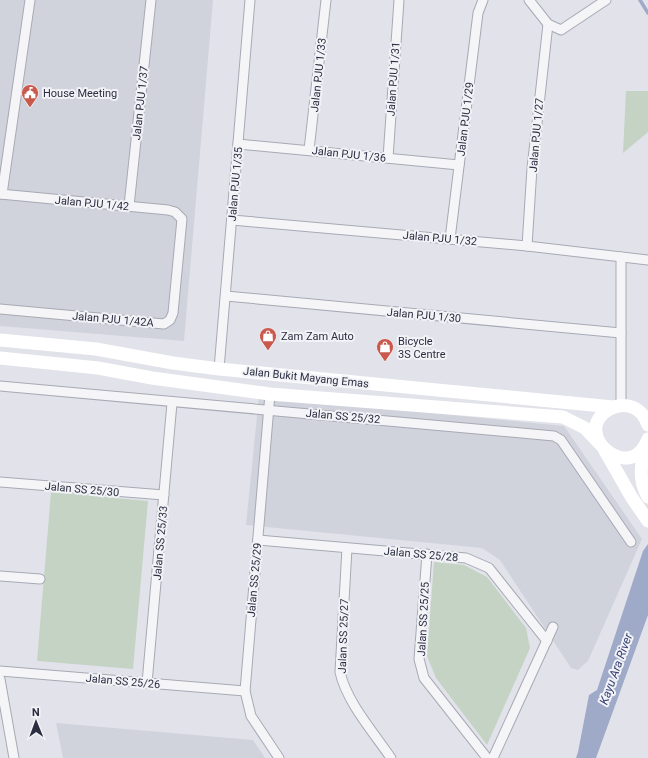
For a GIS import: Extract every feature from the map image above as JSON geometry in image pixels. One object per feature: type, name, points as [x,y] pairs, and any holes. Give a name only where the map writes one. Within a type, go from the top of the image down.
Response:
[{"type":"main road","name":"Jalan Bukit Mayang Emas","points":[[0,340],[96,349],[173,363],[219,369],[628,406],[644,413]]},
{"type":"main road","name":"Jalan Bukit Mayang Emas","points":[[0,358],[98,368],[152,378],[270,394],[563,417],[585,428],[602,447]]},
{"type":"main road","points":[[617,406],[605,412],[600,419],[597,427],[597,436],[602,447],[648,521]]},
{"type":"main road","points":[[644,413],[648,424]]},
{"type":"main road","points":[[602,447],[610,454],[625,457],[633,456],[646,442]]},
{"type":"main road","points":[[646,442],[640,472],[644,492],[648,498]]},
{"type":"street","points":[[1,194],[30,0]]},
{"type":"street","name":"Jalan PJU 1/37","points":[[129,206],[151,0]]},
{"type":"street","name":"Jalan PJU 1/35","points":[[219,369],[250,0]]},
{"type":"street","name":"Jalan PJU 1/33","points":[[310,150],[326,0]]},
{"type":"street","name":"Jalan PJU 1/31","points":[[388,158],[399,0]]},
{"type":"street","name":"Jalan PJU 1/29","points":[[450,239],[478,13],[483,0]]},
{"type":"street","points":[[529,0],[548,24],[561,30],[606,0]]},
{"type":"street","name":"Jalan PJU 1/27","points":[[527,246],[532,168],[548,24]]},
{"type":"street","name":"Jalan PJU 1/36","points":[[238,144],[459,165]]},
{"type":"street","name":"Jalan PJU 1/42","points":[[1,194],[168,210],[175,212],[182,219]]},
{"type":"street","name":"Jalan PJU 1/42A","points":[[0,309],[164,324],[170,320],[173,313],[182,219]]},
{"type":"street","name":"Jalan PJU 1/32","points":[[232,220],[527,246],[648,260]]},
{"type":"street","points":[[617,406],[621,333],[621,257]]},
{"type":"street","name":"Jalan PJU 1/30","points":[[226,296],[621,333]]},
{"type":"street","name":"Jalan SS 25/32","points":[[0,386],[172,403],[268,410],[554,436],[561,440],[631,542]]},
{"type":"street","name":"Jalan SS 25/29","points":[[270,394],[246,691],[251,716],[279,758]]},
{"type":"street","name":"Jalan SS 25/33","points":[[147,683],[172,403]]},
{"type":"street","name":"Jalan SS 25/30","points":[[0,482],[164,495]]},
{"type":"street","name":"Jalan SS 25/28","points":[[258,540],[466,558],[490,568],[547,641]]},
{"type":"street","name":"Jalan SS 25/27","points":[[347,548],[340,672],[342,680],[355,706],[391,758]]},
{"type":"street","name":"Jalan SS 25/25","points":[[427,554],[419,659],[424,678],[487,758]]},
{"type":"street","points":[[0,576],[40,579]]},
{"type":"street","points":[[493,758],[553,627]]},
{"type":"street","name":"Jalan SS 25/26","points":[[0,670],[246,691]]},
{"type":"street","points":[[0,679],[14,758]]},
{"type":"shaded area","points":[[0,0],[213,0],[184,341],[0,326]]},
{"type":"shaded area","points":[[259,396],[564,426],[642,539],[588,661],[578,670],[571,668],[500,560],[482,548],[246,525]]},
{"type":"shaded area","points":[[56,723],[253,740],[265,758],[63,758]]},
{"type":"green space","points":[[626,91],[648,91],[648,132],[623,153]]},
{"type":"green space","points":[[51,492],[148,501],[133,669],[37,661]]},
{"type":"green space","points":[[434,562],[464,565],[487,577],[526,628],[530,648],[487,745],[436,678],[427,656]]},
{"type":"water","name":"Kayu Ara River","points":[[648,544],[648,615],[596,758],[576,758],[589,695],[597,690],[643,551]]},
{"type":"waterway","points":[[640,0],[648,13]]},
{"type":"place","name":"House Meeting","points":[[30,108]]},
{"type":"place","name":"Zam Zam Auto","points":[[268,351]]},
{"type":"place","name":"Bicycle 3S Centre","points":[[385,362]]}]
